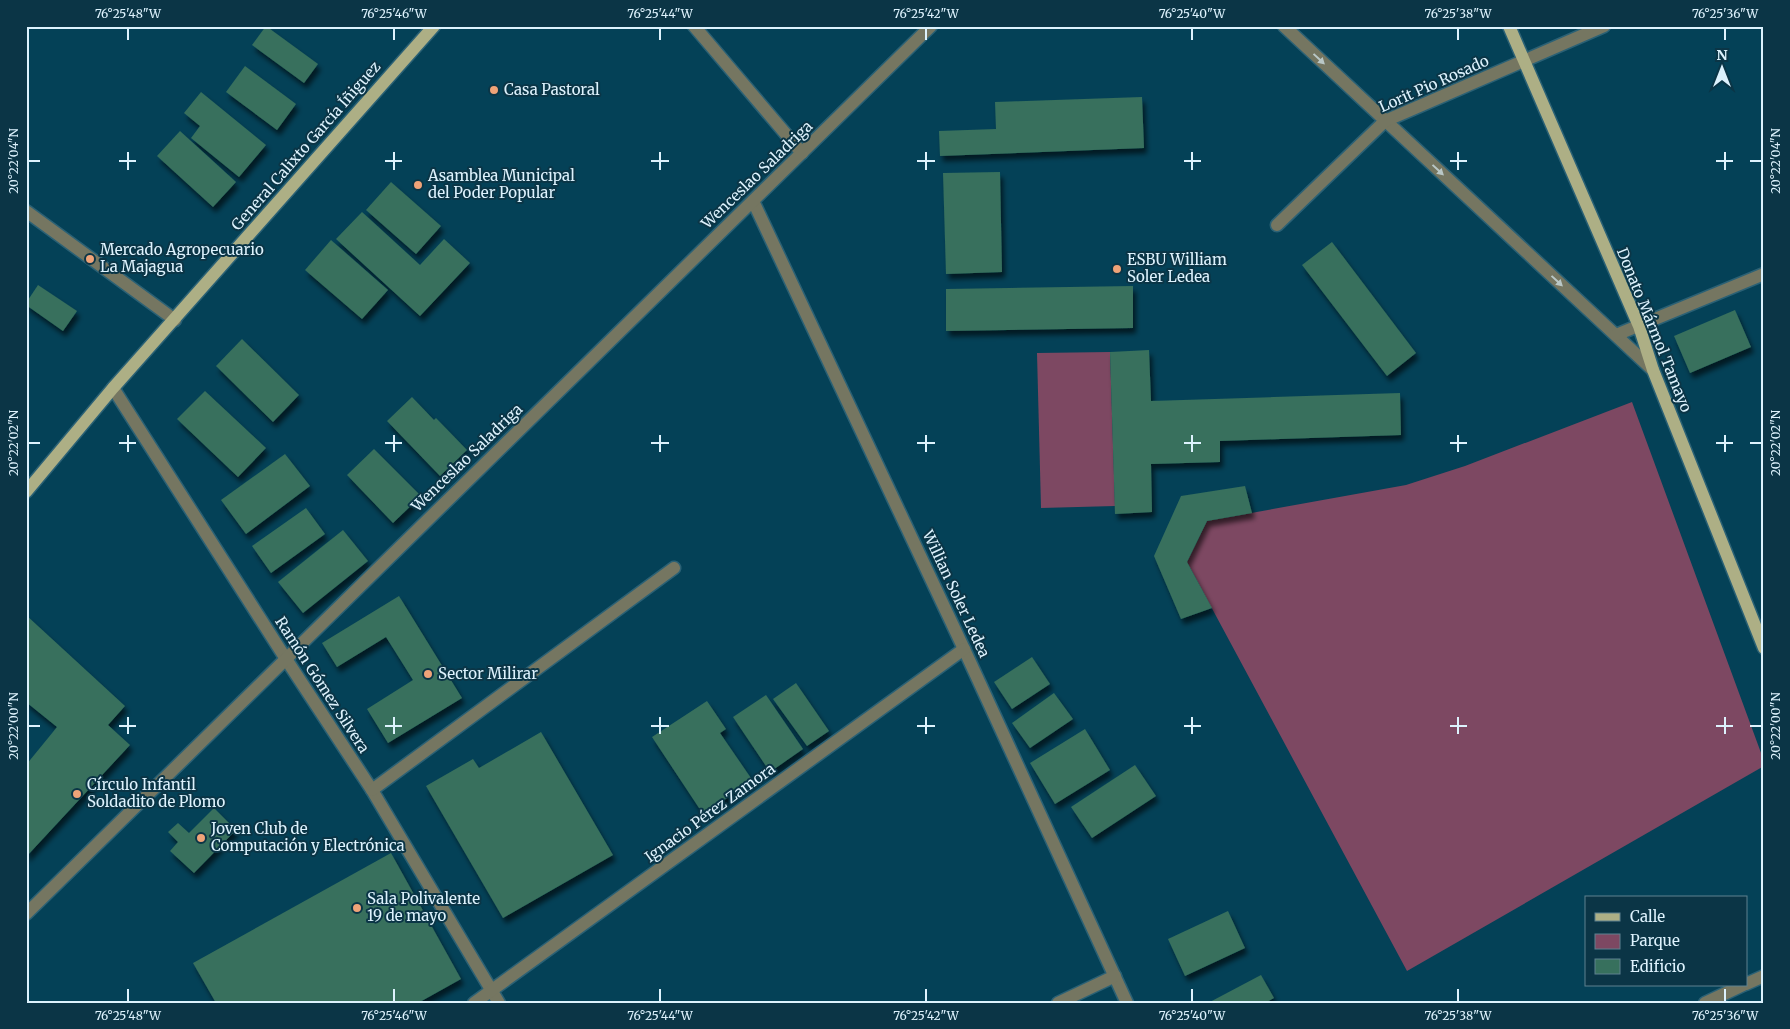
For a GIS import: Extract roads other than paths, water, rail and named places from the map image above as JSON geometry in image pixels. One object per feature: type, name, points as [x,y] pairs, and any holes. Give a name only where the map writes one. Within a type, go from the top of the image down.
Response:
[{"type":"main road","name":"General Calixto García Íñiguez","points":[[26,492],[113,388],[434,26]]},
{"type":"main road","name":"Donato Mármol Tamayo","points":[[1509,26],[1639,326],[1653,370],[1763,642]]},
{"type":"street","points":[[694,26],[802,153]]},
{"type":"street","name":"Wenceslao Saladriga","points":[[26,914],[931,26]]},
{"type":"street","points":[[1284,26],[1653,370]]},
{"type":"street","name":"Lorit Pio Rosado","points":[[1277,225],[1385,121],[1604,26]]},
{"type":"street","name":"Willian Soler Ledea","points":[[753,201],[964,649],[1127,1003]]},
{"type":"street","points":[[26,211],[175,320]]},
{"type":"street","points":[[1616,335],[1764,274]]},
{"type":"street","name":"Ramón Gómez Silvera","points":[[113,388],[372,790],[499,1003]]},
{"type":"street","points":[[372,790],[674,568]]},
{"type":"street","name":"Ignacio Pérez Zamora","points":[[474,1003],[964,649]]},
{"type":"street","points":[[1058,1003],[1114,976]]},
{"type":"street","points":[[1748,983],[1764,976]]},
{"type":"street","points":[[1705,1003],[1741,986]]},
{"type":"place","name":"Casa Pastoral","points":[[494,90]]},
{"type":"place","name":"Asamblea Municipal del Poder Popular","points":[[418,185]]},
{"type":"place","name":"Mercado Agropecuario La Majagua","points":[[90,259]]},
{"type":"place","name":"ESBU William Soler Ledea","points":[[1117,269]]},
{"type":"place","name":"Sector Milirar","points":[[428,674]]},
{"type":"place","name":"Círculo Infantil Soldadito de Plomo","points":[[77,794]]},
{"type":"place","name":"Joven Club de Computación y Electrónica","points":[[201,838]]},
{"type":"place","name":"Sala Polivalente 19 de mayo","points":[[357,908]]}]
